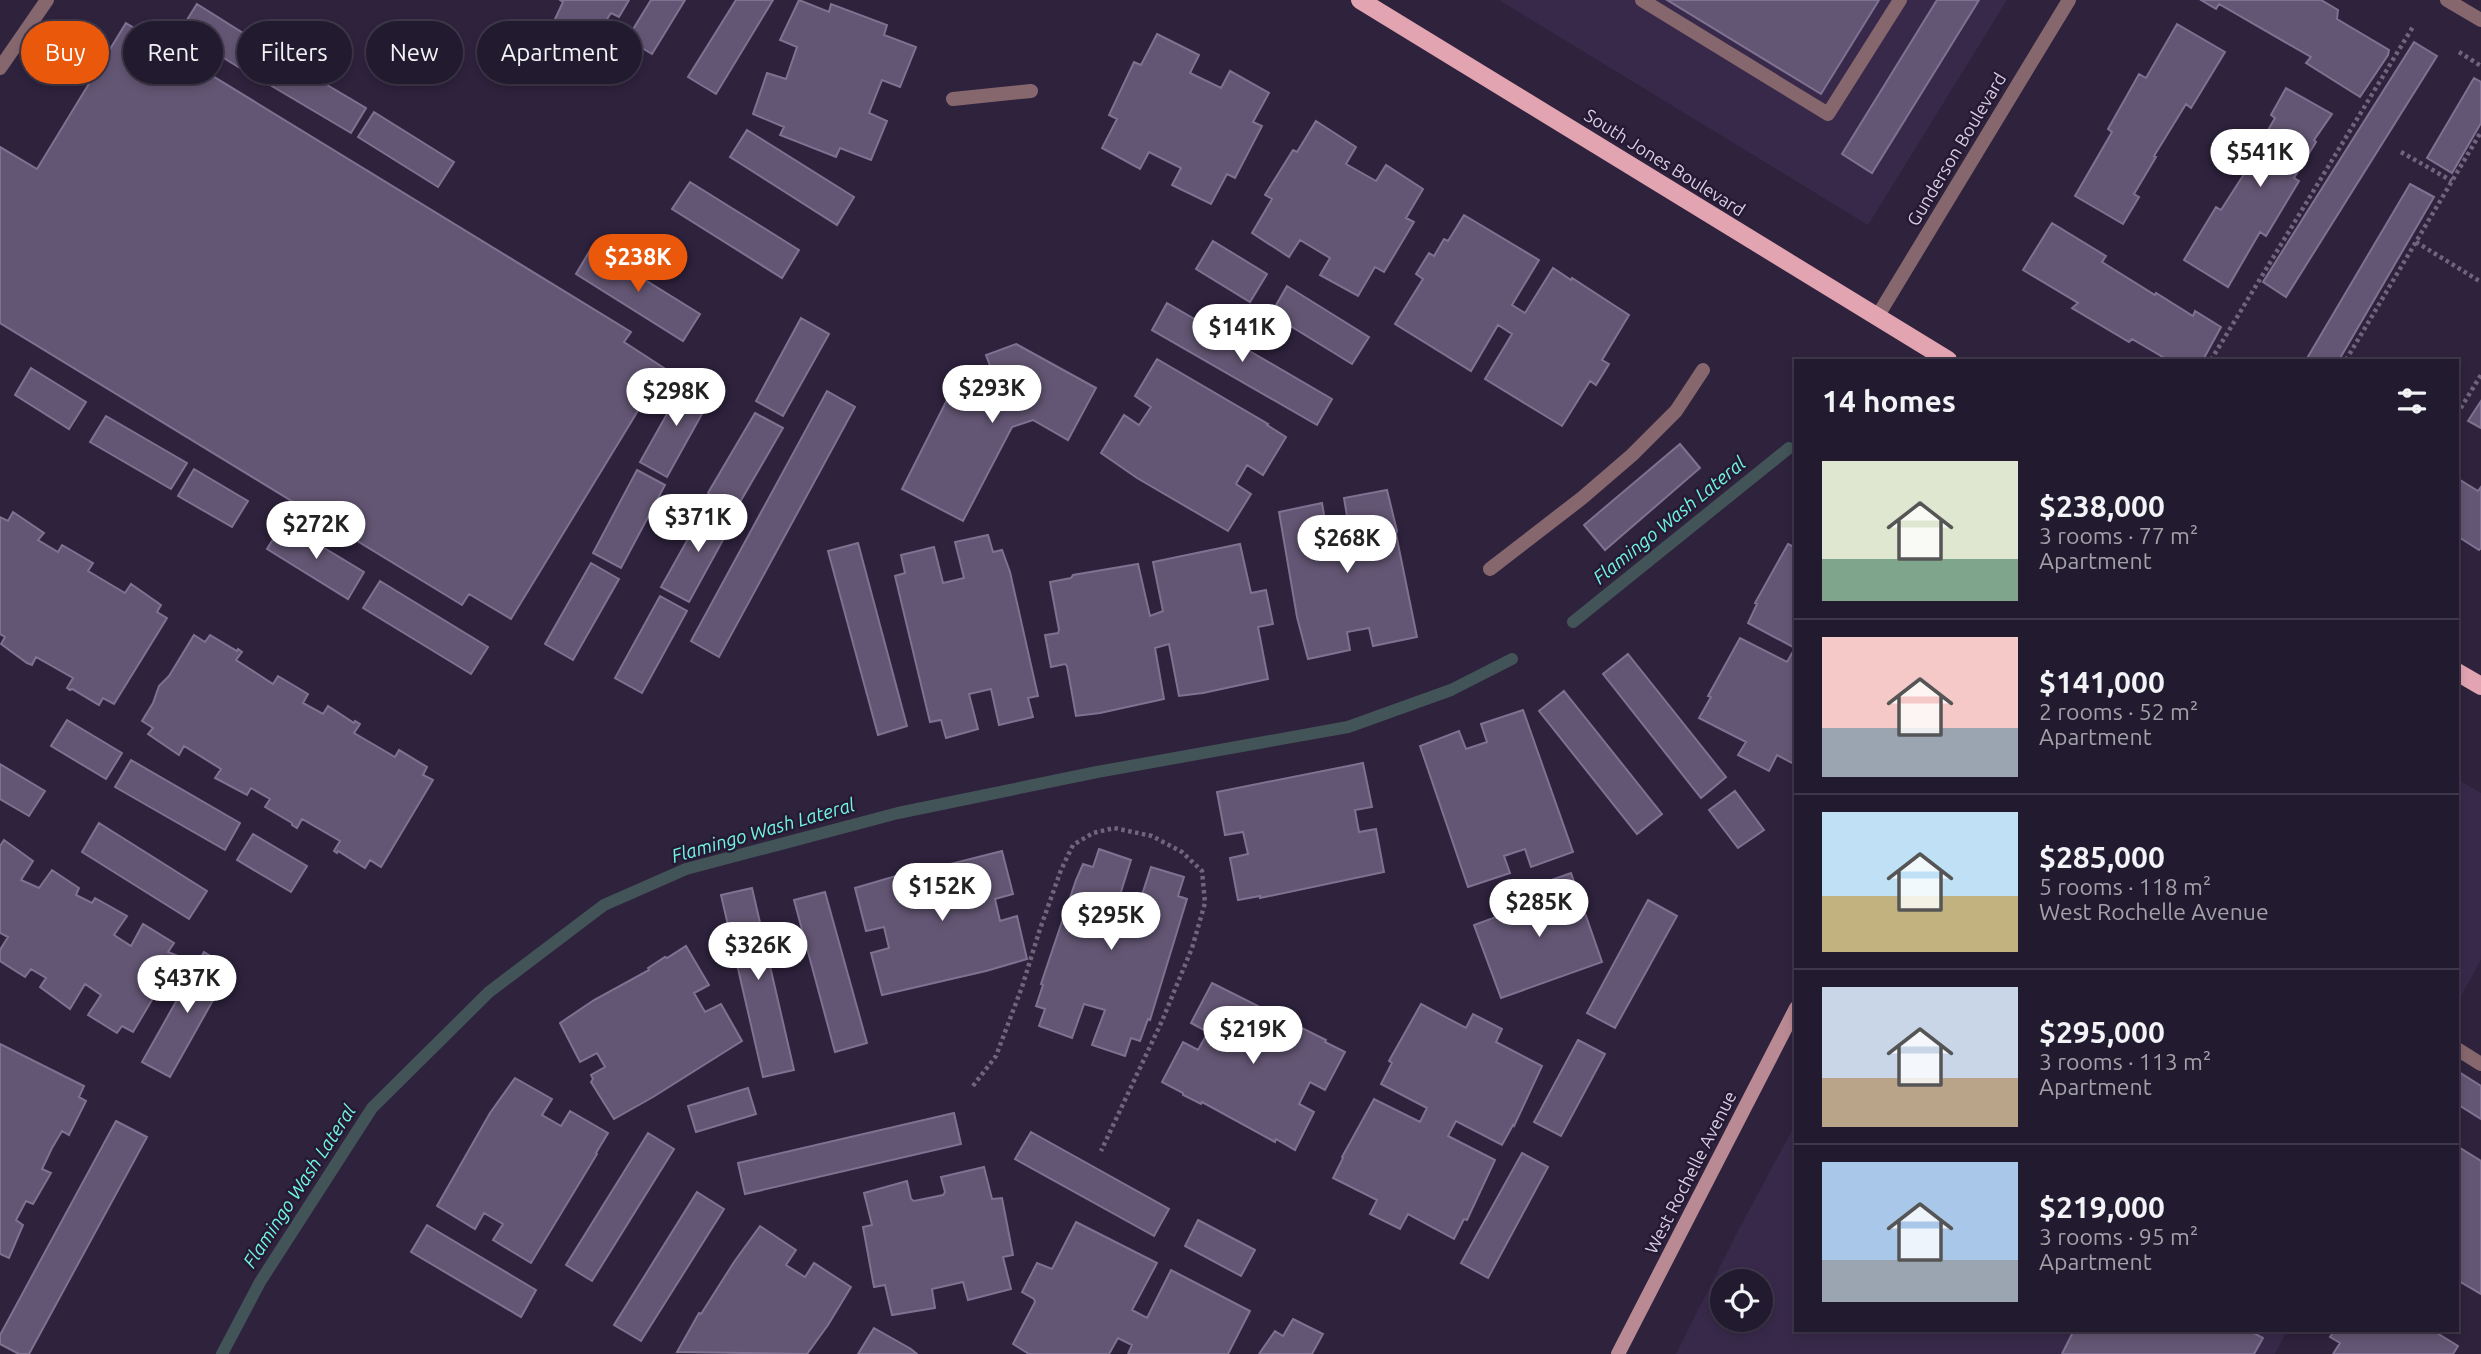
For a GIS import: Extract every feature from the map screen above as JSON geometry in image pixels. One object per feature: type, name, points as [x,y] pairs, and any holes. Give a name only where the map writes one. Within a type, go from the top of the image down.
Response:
[{"type":"main road","name":"South Jones Boulevard","points":[[1360,0],[1946,359]]},
{"type":"main road","points":[[2459,673],[2481,687]]},
{"type":"street","points":[[0,68],[47,0]]},
{"type":"street","points":[[1642,0],[1828,114],[1900,0]]},
{"type":"street","name":"Gunderson Boulevard","points":[[1877,317],[2068,0]]},
{"type":"street","points":[[2447,0],[2481,20]]},
{"type":"street","points":[[953,99],[1031,91]]},
{"type":"street","points":[[1490,569],[1632,456],[1676,411],[1703,370]]},
{"type":"street","name":"West Rochelle Avenue","points":[[1618,1354],[1794,1010]]},
{"type":"street","points":[[2459,1050],[2481,1064]]},
{"type":"path","points":[[2212,359],[2414,25]]},
{"type":"path","points":[[2459,52],[2481,66]]},
{"type":"path","points":[[2349,359],[2481,132]]},
{"type":"path","points":[[2401,152],[2452,181]]},
{"type":"path","points":[[2416,242],[2481,282]]},
{"type":"path","points":[[2459,411],[2481,375]]},
{"type":"path","points":[[973,1086],[996,1056],[1044,917],[1073,845],[1093,833],[1114,828],[1152,835],[1182,852],[1202,871],[1205,903],[1192,948],[1162,1021],[1101,1151]]},
{"type":"shaded area","points":[[1499,0],[2007,0],[1868,225]]},
{"type":"shaded area","points":[[2459,780],[2481,793],[2481,959],[2459,1000]]},
{"type":"shaded area","points":[[1794,1127],[1794,1332],[2286,1332],[2275,1354],[1676,1354],[1710,1287],[1710,1332],[1773,1332],[1773,1269],[1719,1269]]},
{"type":"building","points":[[560,0],[629,0],[619,17],[611,13],[606,21],[558,21],[555,19],[563,2]]},
{"type":"building","points":[[651,0],[685,0],[652,54],[642,48],[642,21],[638,21]]},
{"type":"building","points":[[736,0],[773,0],[716,94],[688,77]]},
{"type":"building","points":[[799,0],[829,12],[831,4],[887,25],[884,35],[916,47],[900,87],[882,80],[869,113],[887,121],[871,160],[840,148],[836,157],[780,135],[784,127],[753,114],[767,73],[786,79],[797,47],[780,40]]},
{"type":"building","points":[[1667,0],[1879,0],[1821,94]]},
{"type":"building","points":[[1937,0],[1979,0],[1872,173],[1842,154]]},
{"type":"building","points":[[2201,0],[2321,0],[2338,10],[2337,19],[2389,50],[2388,55],[2360,97],[2306,63],[2311,57],[2219,4],[2216,9]]},
{"type":"building","points":[[197,4],[237,29],[237,66],[223,58],[223,21],[186,21]]},
{"type":"building","points":[[2177,24],[2225,52],[2191,108],[2186,104],[2154,156],[2156,157],[2134,194],[2139,197],[2123,224],[2075,196],[2112,132],[2108,129],[2139,74],[2146,78]]},
{"type":"building","points":[[123,28],[123,84],[223,82],[631,332],[624,342],[664,368],[511,619],[469,594],[462,605],[0,323],[0,147],[37,169],[89,84],[109,84],[109,51]]},
{"type":"building","points":[[1157,34],[1199,55],[1190,73],[1221,88],[1230,71],[1269,93],[1253,122],[1262,126],[1235,178],[1227,174],[1211,204],[1172,185],[1181,168],[1149,152],[1140,169],[1102,148],[1117,119],[1109,115],[1134,62],[1141,65]]},
{"type":"building","points":[[2414,42],[2437,56],[2286,297],[2263,282]]},
{"type":"building","points":[[2474,78],[2481,82],[2481,123],[2452,173],[2427,158]]},
{"type":"building","points":[[326,84],[366,108],[351,133],[270,85]]},
{"type":"building","points":[[2286,88],[2332,114],[2314,140],[2316,142],[2294,178],[2299,181],[2266,236],[2260,232],[2228,287],[2184,260],[2216,207],[2221,210],[2255,157],[2253,156],[2275,118],[2271,115]]},
{"type":"building","points":[[374,112],[454,162],[438,187],[358,137]]},
{"type":"building","points":[[1316,121],[1356,147],[1346,164],[1376,181],[1386,165],[1423,189],[1406,218],[1414,222],[1384,272],[1375,267],[1358,296],[1320,275],[1330,258],[1300,240],[1289,257],[1252,233],[1272,199],[1265,195],[1293,150],[1297,152]]},
{"type":"building","points":[[747,130],[854,197],[837,225],[730,157]]},
{"type":"building","points":[[690,182],[799,250],[782,278],[672,209]]},
{"type":"building","points":[[2410,184],[2434,197],[2340,359],[2307,359]]},
{"type":"building","points":[[1464,215],[1539,260],[1512,305],[1525,313],[1553,268],[1629,315],[1602,360],[1609,364],[1596,385],[1590,381],[1562,426],[1485,379],[1512,334],[1498,325],[1471,371],[1395,324],[1423,279],[1416,274],[1429,253],[1434,256],[1444,239],[1448,241]]},
{"type":"building","points":[[2052,223],[2106,256],[2102,262],[2155,295],[2156,293],[2193,316],[2195,311],[2221,327],[2204,359],[2166,359],[2132,339],[2129,342],[2072,308],[2078,303],[2023,270]]},
{"type":"building","points":[[1213,241],[1267,274],[1250,302],[1196,269]]},
{"type":"building","points":[[592,247],[700,314],[683,341],[576,274]]},
{"type":"building","points":[[1287,286],[1369,337],[1352,364],[1271,314]]},
{"type":"building","points":[[1167,303],[1332,399],[1317,425],[1152,330]]},
{"type":"building","points":[[801,318],[829,334],[783,416],[756,401]]},
{"type":"building","points":[[1016,344],[1096,388],[1068,440],[1033,420],[1012,427],[963,521],[902,489],[955,384],[968,393],[977,376],[992,371],[986,355]]},
{"type":"building","points":[[1157,359],[1286,437],[1263,475],[1247,465],[1236,484],[1251,494],[1228,531],[1137,478],[1101,453],[1124,415],[1139,425],[1151,407],[1135,396]]},
{"type":"building","points":[[31,368],[86,402],[69,429],[15,395]]},
{"type":"building","points":[[686,380],[713,394],[667,477],[640,462]]},
{"type":"building","points":[[827,391],[855,407],[719,657],[691,641]]},
{"type":"building","points":[[2481,401],[2481,428],[2468,421]]},
{"type":"building","points":[[755,413],[783,428],[736,509],[708,493]]},
{"type":"building","points":[[106,416],[187,463],[171,489],[90,442]]},
{"type":"building","points":[[1680,444],[1700,468],[1605,550],[1584,525]]},
{"type":"building","points":[[194,469],[248,501],[232,527],[178,496]]},
{"type":"building","points":[[637,470],[665,485],[621,568],[593,553]]},
{"type":"building","points":[[2459,479],[2478,491],[2481,487],[2479,550],[2459,537]]},
{"type":"building","points":[[1387,490],[1417,637],[1373,646],[1369,628],[1347,632],[1350,650],[1308,659],[1297,617],[1279,512],[1322,503],[1325,521],[1347,516],[1344,498]]},
{"type":"building","points":[[707,505],[734,520],[689,602],[661,587]]},
{"type":"building","points":[[13,512],[44,533],[38,540],[58,552],[62,545],[93,563],[88,571],[125,593],[131,584],[161,605],[157,612],[167,618],[114,704],[103,698],[99,705],[70,690],[67,688],[73,678],[36,657],[32,665],[27,663],[1,644],[5,637],[0,634],[0,517],[8,521]]},
{"type":"building","points":[[283,523],[364,572],[348,599],[267,549]]},
{"type":"building","points":[[988,535],[993,552],[1002,550],[1010,572],[1038,696],[1028,698],[1033,717],[999,725],[991,689],[969,694],[978,729],[946,738],[941,720],[930,722],[895,576],[905,573],[901,555],[934,547],[943,583],[964,578],[955,542]]},
{"type":"building","points":[[858,543],[907,726],[878,735],[828,551]]},
{"type":"building","points":[[1240,544],[1251,593],[1266,590],[1273,624],[1258,627],[1268,679],[1179,696],[1169,644],[1155,648],[1164,699],[1076,716],[1067,666],[1065,664],[1051,667],[1045,635],[1058,633],[1059,630],[1050,582],[1071,578],[1073,575],[1138,564],[1150,616],[1163,611],[1153,562]]},
{"type":"building","points":[[1788,544],[1794,547],[1794,647],[1748,623],[1757,604],[1755,603]]},
{"type":"building","points":[[591,563],[619,579],[573,660],[545,644]]},
{"type":"building","points":[[380,581],[488,647],[471,674],[363,608]]},
{"type":"building","points":[[660,596],[687,611],[642,693],[615,678]]},
{"type":"building","points":[[194,635],[205,642],[210,635],[237,651],[238,649],[242,652],[236,660],[273,684],[278,676],[308,694],[303,703],[323,714],[328,706],[360,724],[354,733],[395,757],[399,750],[427,767],[423,775],[433,780],[381,867],[370,860],[365,868],[338,851],[337,853],[334,851],[340,841],[302,819],[297,828],[265,807],[270,799],[251,788],[247,795],[215,778],[221,769],[184,746],[179,755],[148,734],[153,728],[142,721],[159,686],[169,676]]},
{"type":"building","points":[[1740,638],[1787,662],[1794,650],[1794,764],[1777,755],[1769,771],[1738,755],[1746,742],[1699,718]]},
{"type":"building","points":[[1628,654],[1726,777],[1701,798],[1603,674]]},
{"type":"building","points":[[1564,691],[1662,814],[1637,834],[1539,711]]},
{"type":"building","points":[[1523,710],[1573,852],[1531,867],[1525,849],[1504,856],[1510,873],[1468,887],[1420,746],[1459,731],[1466,749],[1487,742],[1481,724]]},
{"type":"building","points":[[67,720],[122,753],[106,779],[51,746]]},
{"type":"building","points":[[131,760],[240,823],[225,850],[115,787]]},
{"type":"building","points":[[1363,763],[1372,807],[1355,810],[1359,832],[1376,829],[1384,872],[1260,898],[1238,900],[1230,858],[1248,854],[1243,832],[1225,835],[1217,792]]},
{"type":"building","points":[[0,764],[45,791],[29,816],[0,799]]},
{"type":"building","points":[[1735,791],[1764,830],[1738,848],[1709,810]]},
{"type":"building","points":[[99,823],[207,891],[189,919],[82,852]]},
{"type":"building","points":[[253,834],[307,866],[291,892],[237,860]]},
{"type":"building","points":[[4,840],[33,861],[21,880],[39,888],[52,870],[79,888],[76,895],[92,903],[95,898],[127,916],[114,935],[131,946],[143,924],[174,943],[168,952],[178,956],[133,1032],[122,1026],[117,1033],[88,1015],[101,995],[85,984],[70,1009],[40,987],[46,978],[31,969],[25,977],[0,961],[0,950],[8,937],[0,933],[0,846]]},
{"type":"building","points":[[1099,849],[1131,860],[1120,895],[1140,901],[1151,867],[1184,877],[1178,896],[1187,899],[1150,1020],[1148,1019],[1140,1041],[1131,1038],[1125,1056],[1092,1045],[1105,1010],[1084,1004],[1072,1038],[1039,1026],[1045,1009],[1036,1006],[1076,880],[1083,864],[1093,867]]},
{"type":"building","points":[[1002,851],[1013,894],[995,899],[1000,921],[1017,916],[1027,959],[882,995],[871,953],[889,948],[884,927],[866,931],[855,888]]},
{"type":"building","points":[[1571,873],[1602,962],[1501,998],[1474,925],[1537,902],[1531,887]]},
{"type":"building","points":[[752,888],[794,1070],[763,1077],[721,895]]},
{"type":"building","points":[[825,892],[867,1043],[835,1052],[794,900]]},
{"type":"building","points":[[1648,900],[1677,916],[1615,1028],[1587,1013]]},
{"type":"building","points":[[686,946],[709,985],[694,993],[705,1012],[721,1004],[742,1041],[614,1119],[591,1082],[591,1075],[605,1067],[597,1053],[580,1062],[560,1023]]},
{"type":"building","points":[[204,952],[231,968],[170,1077],[142,1062]]},
{"type":"building","points":[[1212,983],[1345,1052],[1325,1090],[1310,1082],[1299,1104],[1314,1112],[1295,1150],[1162,1082],[1183,1042],[1198,1050],[1208,1032],[1191,1023]]},
{"type":"building","points":[[1421,1004],[1466,1028],[1473,1014],[1502,1029],[1496,1042],[1542,1066],[1514,1126],[1502,1145],[1456,1121],[1448,1136],[1495,1160],[1467,1220],[1464,1219],[1454,1239],[1408,1214],[1400,1229],[1370,1214],[1377,1200],[1333,1178],[1374,1099],[1420,1122],[1427,1108],[1381,1084],[1392,1063],[1389,1061]]},
{"type":"building","points":[[1578,1040],[1605,1054],[1561,1136],[1534,1122]]},
{"type":"building","points":[[0,1044],[84,1086],[79,1097],[86,1101],[69,1135],[62,1131],[52,1148],[42,1169],[51,1173],[33,1204],[26,1201],[16,1220],[23,1225],[9,1258],[0,1254]]},
{"type":"building","points":[[2459,1072],[2481,1086],[2481,1119],[2459,1105]]},
{"type":"building","points":[[515,1078],[552,1099],[542,1115],[561,1126],[570,1111],[608,1133],[531,1263],[493,1240],[503,1224],[484,1213],[475,1229],[437,1206],[490,1113]]},
{"type":"building","points":[[748,1088],[756,1114],[696,1132],[688,1106]]},
{"type":"building","points":[[954,1113],[961,1144],[745,1194],[738,1163]]},
{"type":"building","points":[[116,1121],[147,1137],[29,1354],[19,1354],[0,1344],[0,1335]]},
{"type":"building","points":[[1031,1132],[1169,1209],[1154,1236],[1015,1159]]},
{"type":"building","points":[[648,1133],[674,1149],[592,1281],[566,1265]]},
{"type":"building","points":[[2459,1147],[2481,1161],[2481,1294],[2459,1281]]},
{"type":"building","points":[[1522,1153],[1548,1167],[1488,1278],[1461,1263]]},
{"type":"building","points":[[984,1167],[992,1199],[1002,1198],[1013,1255],[1003,1257],[1011,1289],[968,1300],[963,1282],[932,1289],[935,1308],[892,1315],[885,1285],[874,1287],[863,1227],[872,1225],[864,1193],[907,1181],[911,1199],[914,1201],[943,1195],[945,1192],[941,1177]]},
{"type":"building","points":[[697,1192],[724,1209],[641,1341],[614,1325]]},
{"type":"building","points":[[1198,1220],[1255,1250],[1241,1276],[1185,1246]]},
{"type":"building","points":[[1076,1222],[1157,1263],[1132,1310],[1147,1318],[1171,1270],[1250,1311],[1228,1354],[1128,1354],[1132,1345],[1118,1338],[1109,1354],[1029,1354],[1013,1344],[1035,1302],[1022,1292],[1037,1263],[1052,1269]]},
{"type":"building","points":[[427,1225],[536,1290],[521,1317],[411,1252]]},
{"type":"building","points":[[760,1226],[796,1250],[786,1265],[805,1277],[814,1263],[851,1287],[828,1325],[807,1354],[677,1352],[699,1313],[701,1314]]},
{"type":"building","points":[[1293,1319],[1323,1334],[1312,1354],[1259,1354],[1275,1331],[1283,1336]]},
{"type":"building","points":[[874,1328],[911,1349],[917,1354],[858,1354]]},
{"type":"building","points":[[2073,1332],[2252,1332],[2263,1338],[2254,1354],[2062,1354]]},
{"type":"building","points":[[2334,1332],[2435,1332],[2458,1346],[2453,1354],[2333,1354],[2340,1343],[2330,1337]]},
{"type":"waterway","name":"Flamingo Wash Lateral","points":[[1573,622],[1789,448]]},
{"type":"waterway","name":"Flamingo Wash Lateral","points":[[222,1354],[260,1282],[372,1108],[489,992],[604,905],[686,869],[898,813],[1097,772],[1348,727],[1451,690],[1512,659]]}]
